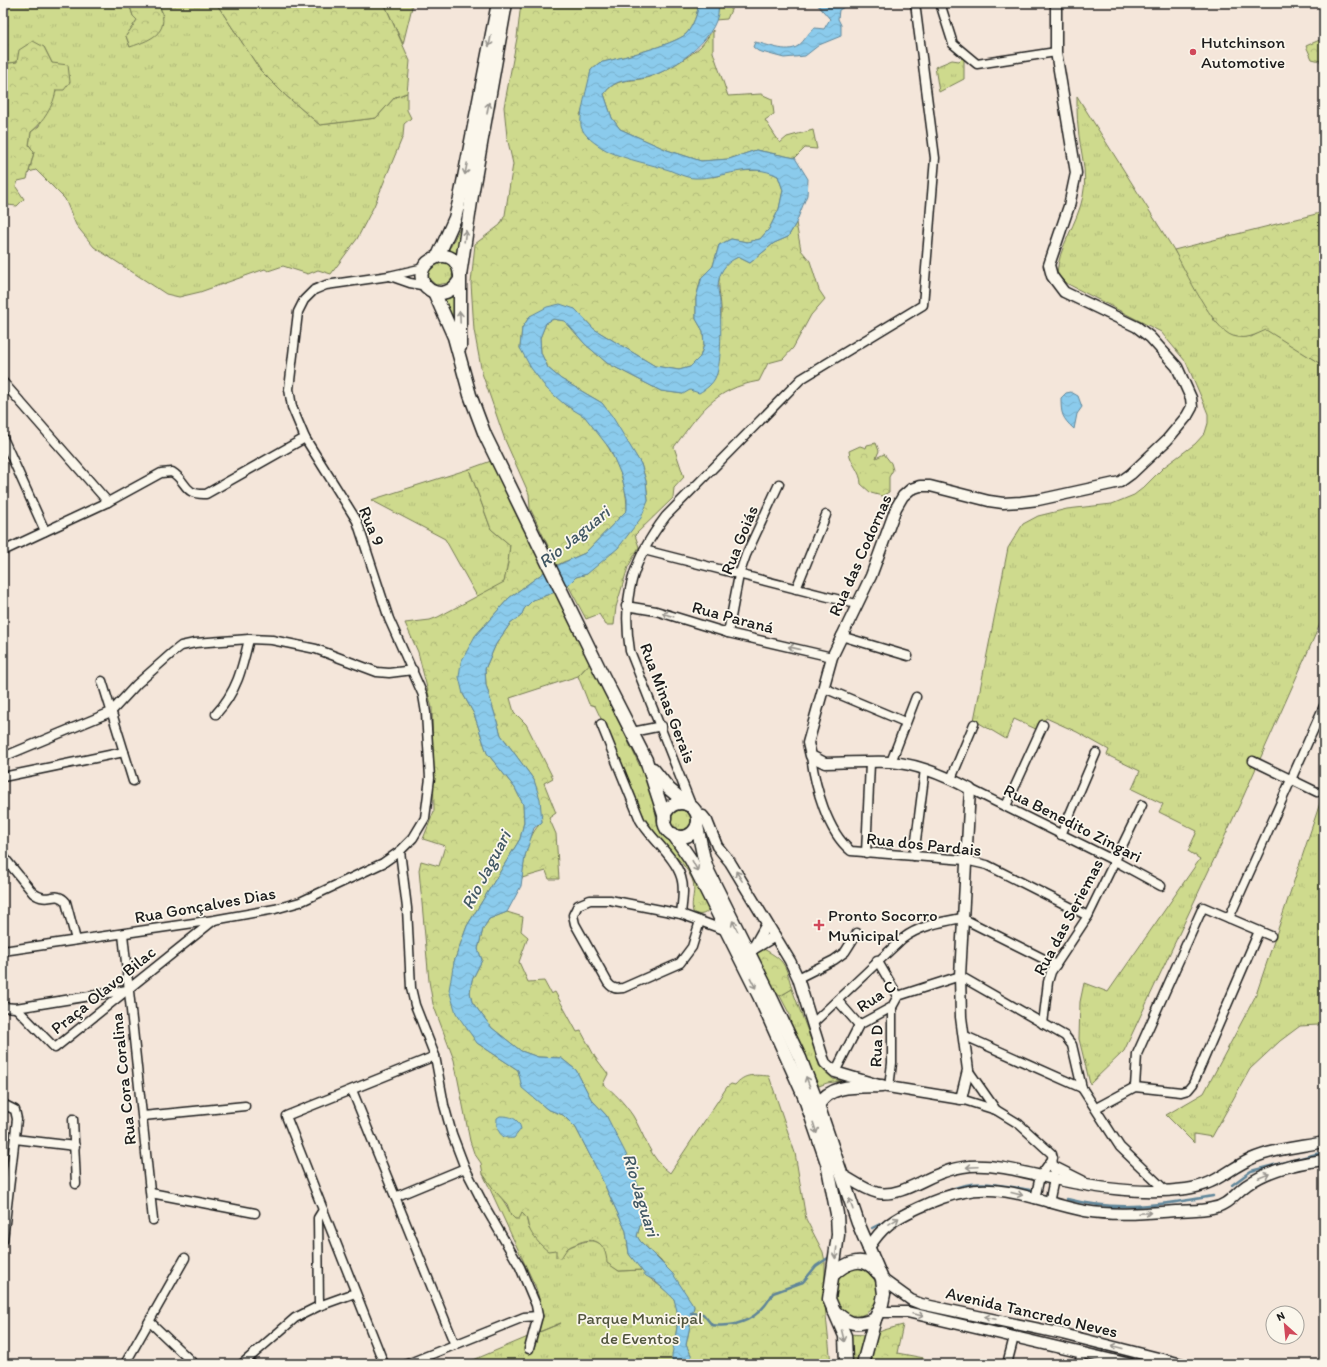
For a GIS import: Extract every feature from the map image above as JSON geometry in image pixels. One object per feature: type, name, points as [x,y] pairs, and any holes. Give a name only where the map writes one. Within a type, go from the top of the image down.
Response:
[{"type":"main road","points":[[438,256],[457,211],[498,3]]},
{"type":"main road","points":[[430,289],[446,292],[456,286],[459,278],[506,3]]},
{"type":"main road","points":[[460,354],[459,270],[454,260],[449,257],[438,256],[430,260],[424,268],[422,274],[443,309],[460,354],[470,396],[485,435],[646,760],[665,818],[666,827],[673,834],[691,860],[759,996],[796,1076],[827,1163],[837,1214],[838,1235],[829,1298],[845,1336],[846,1364]]},
{"type":"main road","points":[[646,760],[669,789],[694,813],[708,871],[751,950],[800,1058],[868,1249],[882,1279],[884,1294],[862,1364]]},
{"type":"main road","points":[[665,818],[666,813],[673,806],[678,804],[694,813]]},
{"type":"main road","points":[[673,834],[678,836],[689,835],[694,813]]},
{"type":"main road","points":[[818,1105],[823,1096],[839,1089],[885,1086]]},
{"type":"main road","points":[[833,1275],[841,1267],[859,1261],[869,1264],[882,1279]]},
{"type":"main road","points":[[833,1310],[848,1322],[857,1324],[877,1316]]},
{"type":"street","name":"Rua Minas Gerais","points":[[694,813],[662,726],[630,651],[626,624],[626,606],[632,579],[650,537],[666,516],[801,379],[923,305],[935,158],[915,3]]},
{"type":"street","points":[[940,3],[953,44],[977,64],[1056,52],[1056,3]]},
{"type":"street","name":"Rua das Codornas","points":[[811,756],[808,750],[809,735],[832,657],[856,604],[871,576],[896,508],[903,496],[911,489],[920,486],[930,486],[989,501],[1003,503],[1038,500],[1120,482],[1167,440],[1187,416],[1192,407],[1191,398],[1176,367],[1150,337],[1137,327],[1064,292],[1052,276],[1049,265],[1069,206],[1076,173],[1056,52]]},
{"type":"street","name":"Rua 9","points":[[400,851],[413,838],[425,818],[430,778],[423,695],[389,619],[357,521],[305,438],[292,407],[289,388],[298,312],[304,300],[314,290],[326,285],[390,276],[424,268]]},
{"type":"street","name":"Rua 9","points":[[390,276],[430,289]]},
{"type":"street","points":[[3,382],[108,502]]},
{"type":"street","points":[[3,551],[108,502],[161,473],[172,472],[179,476],[188,491],[195,495],[206,494],[305,438]]},
{"type":"street","points":[[4,443],[45,531]]},
{"type":"street","name":"Rua Goiás","points":[[728,633],[739,576],[746,555],[779,484]]},
{"type":"street","points":[[796,589],[826,514]]},
{"type":"street","points":[[644,550],[739,576],[856,604]]},
{"type":"street","name":"Rua Paraná","points":[[626,606],[656,612],[728,633],[832,657]]},
{"type":"street","points":[[841,636],[908,656]]},
{"type":"street","points":[[216,714],[228,700],[235,687],[249,639]]},
{"type":"street","points":[[3,757],[111,712],[137,684],[182,646],[195,643],[249,639],[272,640],[316,649],[378,672],[389,673],[413,670]]},
{"type":"street","points":[[102,681],[133,781]]},
{"type":"street","points":[[824,688],[905,722]]},
{"type":"street","points":[[891,762],[905,722],[916,697]]},
{"type":"street","points":[[1229,918],[1324,706]]},
{"type":"street","points":[[601,724],[640,820],[646,831],[677,868],[681,878],[683,891],[681,914]]},
{"type":"street","points":[[951,779],[974,724]]},
{"type":"street","points":[[1006,806],[1043,725]]},
{"type":"street","points":[[632,732],[662,726]]},
{"type":"street","points":[[3,777],[124,752]]},
{"type":"street","points":[[1061,835],[1096,754]]},
{"type":"street","name":"Rua Benedito Zingari","points":[[811,756],[825,763],[891,762],[925,769],[951,779],[1006,806],[1161,886]]},
{"type":"street","name":"Rua dos Pardais","points":[[811,756],[814,782],[822,804],[839,838],[851,851],[965,860],[988,865],[1088,916]]},
{"type":"street","points":[[1253,761],[1317,792]]},
{"type":"street","points":[[866,853],[870,763]]},
{"type":"street","points":[[914,856],[925,769]]},
{"type":"street","points":[[961,1099],[968,1070],[963,1035],[960,976],[965,860],[970,789]]},
{"type":"street","name":"Rua das Seriemas","points":[[1043,1024],[1048,982],[1056,965],[1088,916],[1142,805]]},
{"type":"street","points":[[694,813],[703,816],[707,821],[717,846],[730,862],[790,960],[798,978],[825,1063],[835,1072],[885,1086],[961,1099],[996,1110],[1019,1124],[1042,1143],[1054,1162],[1093,1186]]},
{"type":"street","points":[[400,851],[407,908],[411,988],[415,1005],[435,1056],[444,1105],[452,1134],[465,1168],[520,1267],[532,1293],[538,1316],[529,1349]]},
{"type":"street","name":"Rua Gonçalves Dias","points":[[3,951],[214,920],[275,909],[300,902],[382,862],[400,851]]},
{"type":"street","points":[[3,856],[33,894],[44,900],[58,896],[62,897],[66,902],[76,940]]},
{"type":"street","points":[[700,920],[692,947],[680,963],[624,988],[617,989],[612,988],[608,983],[575,924],[573,915],[578,905],[590,900],[610,900],[681,914],[700,920],[727,931]]},
{"type":"street","points":[[1135,1087],[1137,1054],[1203,907],[1271,936]]},
{"type":"street","points":[[812,1024],[878,960],[914,930],[962,918],[1056,965]]},
{"type":"street","name":"Praça Olavo Bilac","points":[[16,1008],[55,1048],[214,920]]},
{"type":"street","points":[[751,950],[766,923]]},
{"type":"street","points":[[1096,1108],[1135,1087],[1181,1092],[1188,1090],[1193,1084],[1259,931]]},
{"type":"street","points":[[798,978],[834,960],[845,952],[857,933]]},
{"type":"street","name":"Rua Cora Coralina","points":[[123,934],[153,1220]]},
{"type":"street","points":[[751,950],[775,936]]},
{"type":"street","points":[[878,960],[898,996]]},
{"type":"street","points":[[960,976],[1065,1036],[1069,1040],[1082,1088],[1120,1147],[1166,1191]]},
{"type":"street","name":"Rua C","points":[[835,1072],[859,1025],[892,1007],[898,996],[960,976]]},
{"type":"street","points":[[3,1007],[16,1008],[129,989]]},
{"type":"street","points":[[838,1000],[859,1025]]},
{"type":"street","name":"Rua D","points":[[885,1086],[892,1063],[892,1007]]},
{"type":"street","points":[[963,1035],[1082,1088]]},
{"type":"street","points":[[384,1364],[286,1116],[435,1056]]},
{"type":"street","points":[[968,1070],[996,1110]]},
{"type":"street","points":[[352,1090],[455,1345]]},
{"type":"street","points":[[3,1104],[12,1107],[17,1116],[3,1240]]},
{"type":"street","points":[[143,1116],[245,1106]]},
{"type":"street","points":[[73,1118],[76,1184]]},
{"type":"street","points":[[15,1139],[75,1146]]},
{"type":"street","points":[[841,1174],[866,1189],[879,1193],[890,1193],[944,1172],[971,1166],[1000,1168],[1093,1186],[1166,1191],[1191,1188],[1212,1183],[1251,1159],[1273,1152],[1324,1142]]},
{"type":"street","points":[[868,1249],[884,1227],[894,1219],[944,1197],[965,1191],[991,1190],[1014,1193],[1049,1203],[1106,1213],[1140,1213],[1213,1208],[1232,1199],[1246,1186],[1261,1177],[1286,1168],[1324,1160]]},
{"type":"street","points":[[1035,1199],[1040,1176],[1054,1162]]},
{"type":"street","points":[[1049,1203],[1054,1179],[1054,1162]]},
{"type":"street","points":[[395,1197],[465,1168]]},
{"type":"street","points":[[151,1193],[255,1213]]},
{"type":"street","points":[[319,1306],[318,1218],[323,1210]]},
{"type":"street","points":[[125,1364],[150,1322],[184,1258]]},
{"type":"street","name":"Avenida Tancredo Neves","points":[[882,1279],[900,1293],[921,1304],[1063,1334],[1149,1360],[1182,1364]]},
{"type":"street","points":[[242,1364],[295,1318],[319,1306],[355,1293]]},
{"type":"street","name":"Avenida Tancredo Neves","points":[[877,1316],[908,1312],[1130,1364]]},
{"type":"street","points":[[957,1323],[960,1312]]},
{"type":"street","points":[[407,1364],[524,1317],[538,1316]]},
{"type":"street","points":[[150,1322],[194,1364]]},
{"type":"street","points":[[1058,1347],[1063,1334]]},
{"type":"street","points":[[1007,1364],[1014,1337]]},
{"type":"street","points":[[1079,1364],[1082,1352]]},
{"type":"green space","points":[[3,3],[129,3],[133,16],[137,20],[126,36],[130,47],[163,14],[158,3],[216,3],[261,71],[284,94],[320,125],[376,118],[395,97],[407,93],[407,110],[411,118],[404,124],[403,136],[374,206],[357,239],[331,274],[318,270],[308,274],[283,266],[268,271],[265,269],[200,292],[179,297],[166,294],[94,247],[76,225],[65,199],[36,170],[29,172],[34,152],[29,145],[31,132],[39,126],[52,63],[44,47],[17,62],[3,64],[3,14],[6,12]]},
{"type":"green space","points":[[129,3],[158,3],[163,21],[162,27],[153,37],[130,47],[126,36],[137,20],[133,16]]},
{"type":"green space","points":[[216,3],[384,3],[410,61],[407,93],[395,97],[376,118],[320,125],[284,94],[261,71]]},
{"type":"green space","points":[[384,3],[413,3],[403,44]]},
{"type":"green space","points":[[521,3],[698,3],[693,24],[686,34],[680,38],[670,43],[599,63],[591,70],[585,103],[580,115],[713,177],[734,171],[766,170],[778,176],[783,190],[779,209],[769,229],[760,239],[747,242],[731,239],[719,245],[713,266],[701,278],[696,298],[696,319],[703,331],[704,345],[700,357],[690,367],[679,370],[655,366],[594,329],[575,309],[530,316],[522,328],[520,348],[563,403],[584,416],[602,438],[620,472],[626,497],[627,510],[585,553],[557,565],[530,508],[529,494],[505,440],[482,373],[474,330],[471,283],[475,244],[500,225],[505,215],[513,164],[507,137],[504,107],[517,38]]},
{"type":"green space","points":[[718,3],[734,3],[727,19],[715,20]]},
{"type":"green space","points":[[713,30],[713,52],[728,96],[761,94],[772,99],[774,114],[765,120],[780,143],[787,137],[813,130],[817,149],[805,148],[795,158],[756,150],[729,159],[701,161],[667,150],[620,129],[612,118],[604,94],[609,88],[619,82],[642,79],[655,75],[676,64],[700,47]]},
{"type":"green space","points":[[1324,38],[1324,62],[1312,59],[1306,46]]},
{"type":"green space","points":[[33,41],[44,47],[52,63],[68,65],[70,82],[64,90],[56,90],[53,102],[47,113],[40,124],[31,132],[29,145],[34,152],[27,179],[18,181],[16,187],[24,199],[17,206],[7,205],[3,212],[3,64],[17,62],[19,50]]},
{"type":"green space","points":[[964,56],[964,79],[939,92],[935,67],[952,60],[959,61]]},
{"type":"green space","points":[[1077,96],[1174,250],[1215,322],[1251,337],[1266,329],[1324,366],[1324,622],[1321,622],[1240,804],[1124,1051],[1090,1084],[1079,1039],[1080,1002],[1084,983],[1108,992],[1200,859],[1188,851],[1197,831],[1159,812],[1163,804],[1132,789],[1140,771],[1107,755],[1109,750],[1077,732],[1046,718],[1038,730],[1014,719],[1006,739],[974,720],[1008,548],[1023,524],[1038,516],[1067,509],[1112,504],[1134,495],[1164,467],[1195,444],[1205,433],[1208,423],[1208,414],[1186,362],[1161,332],[1066,283],[1057,274],[1058,264],[1064,245],[1077,216],[1083,196],[1085,178],[1079,136]]},
{"type":"green space","points":[[1324,212],[1324,366],[1266,330],[1258,334],[1242,337],[1233,336],[1225,331],[1208,311],[1174,250]]},
{"type":"green space","points":[[463,221],[458,261],[445,254],[451,246]]},
{"type":"green space","points":[[796,223],[801,250],[810,261],[819,290],[825,299],[811,315],[793,348],[783,359],[768,363],[759,381],[730,390],[709,404],[700,413],[674,447],[684,477],[674,488],[673,498],[635,535],[639,547],[628,567],[616,607],[614,625],[606,625],[599,614],[586,619],[568,585],[576,577],[587,574],[648,501],[646,481],[641,464],[602,403],[561,379],[548,368],[541,353],[540,338],[546,323],[553,319],[565,321],[585,344],[607,363],[661,391],[683,394],[720,322],[721,303],[719,277],[722,270],[728,263],[738,257],[750,263],[774,243],[788,237]]},
{"type":"green space","points":[[447,260],[453,272],[451,280],[448,283],[436,285],[429,279],[428,267]]},
{"type":"green space","points":[[453,289],[457,330],[440,296]]},
{"type":"green space","points":[[876,443],[879,451],[876,458],[884,454],[891,463],[893,470],[889,477],[889,492],[882,496],[871,493],[861,484],[861,479],[851,460],[849,451],[860,446],[866,448],[867,445]]},
{"type":"green space","points":[[491,461],[547,570],[509,598],[475,636],[463,694],[474,714],[487,753],[515,788],[523,804],[524,822],[520,839],[467,926],[454,962],[477,1043],[518,1070],[523,1088],[547,1109],[563,1115],[576,1128],[626,1231],[629,1254],[642,1270],[619,1271],[607,1263],[602,1246],[589,1240],[569,1247],[561,1258],[556,1257],[556,1250],[548,1251],[534,1237],[530,1231],[526,1218],[522,1213],[519,1219],[515,1219],[511,1215],[507,1204],[495,1191],[483,1174],[481,1163],[474,1153],[470,1141],[454,1060],[433,1004],[429,981],[419,870],[421,861],[439,866],[445,846],[423,839],[434,811],[432,708],[418,652],[405,623],[430,620],[438,617],[504,582],[510,545],[491,529],[469,469]]},
{"type":"green space","points":[[469,469],[491,529],[510,545],[504,583],[478,598],[445,539],[371,500]]},
{"type":"green space","points":[[558,591],[591,662],[578,676],[510,698],[514,712],[526,724],[553,778],[544,783],[556,813],[549,818],[556,834],[559,879],[549,879],[546,871],[522,878],[527,848],[537,827],[542,822],[534,780],[501,735],[486,685],[485,669],[496,644],[510,624],[521,616],[524,609],[533,600]]},
{"type":"green space","points":[[591,662],[651,790],[658,826],[663,835],[688,859],[710,906],[706,913],[696,914],[693,912],[692,904],[694,887],[688,871],[656,837],[646,822],[621,760],[595,706],[589,704],[578,676]]},
{"type":"green space","points":[[1324,791],[1324,1021],[1318,1025],[1300,1026],[1280,1041],[1250,1069],[1212,1137],[1194,1134],[1194,1143],[1166,1115],[1204,1093],[1256,995]]},
{"type":"green space","points":[[681,810],[688,813],[691,820],[688,827],[681,830],[674,827],[671,820],[674,813]]},
{"type":"green space","points":[[507,912],[523,917],[521,931],[528,937],[519,962],[528,982],[544,981],[551,994],[555,992],[577,1032],[581,1031],[595,1057],[608,1074],[603,1084],[616,1095],[630,1112],[657,1161],[670,1173],[727,1087],[731,1084],[735,1085],[742,1078],[754,1075],[769,1076],[795,1153],[806,1219],[823,1252],[825,1262],[825,1306],[831,1364],[692,1364],[691,1355],[686,1345],[694,1306],[661,1261],[640,1241],[637,1236],[641,1222],[638,1200],[639,1188],[606,1115],[591,1099],[576,1070],[561,1058],[538,1057],[521,1051],[492,1028],[472,1002],[470,992],[472,980],[482,960],[478,949],[483,929],[489,919]]},
{"type":"green space","points":[[760,947],[779,959],[785,967],[792,989],[780,996],[773,991],[753,951]]},
{"type":"green space","points":[[792,989],[822,1069],[833,1079],[841,1081],[819,1086],[790,1027],[790,1015],[780,996]]},
{"type":"green space","name":"Parque Municipal de Eventos","points":[[483,1174],[502,1199],[511,1215],[522,1213],[526,1217],[529,1229],[568,1248],[582,1242],[594,1241],[599,1243],[603,1247],[608,1263],[619,1271],[642,1270],[674,1299],[676,1305],[677,1322],[672,1364],[464,1364],[561,1323],[539,1332],[540,1310],[536,1288]]},
{"type":"green space","points":[[855,1267],[865,1271],[872,1277],[878,1292],[877,1301],[872,1308],[865,1314],[855,1317],[841,1310],[838,1306],[835,1297],[835,1287],[838,1277],[841,1274]]},
{"type":"green space","points":[[903,1325],[897,1353],[924,1358],[923,1364],[866,1364],[875,1334]]},
{"type":"green space","points":[[848,1334],[866,1335],[857,1364],[843,1364]]},
{"type":"water","points":[[698,3],[718,3],[718,15],[706,38],[684,59],[671,67],[648,77],[619,82],[609,88],[604,94],[612,118],[620,129],[667,150],[701,161],[729,159],[756,150],[795,158],[808,179],[807,195],[796,223],[788,237],[774,243],[750,263],[738,257],[729,262],[723,269],[718,283],[721,330],[718,370],[715,379],[711,384],[699,393],[690,390],[683,394],[661,391],[607,363],[585,344],[565,321],[553,319],[546,323],[540,338],[541,353],[548,368],[561,379],[602,403],[612,416],[641,464],[646,481],[648,501],[641,518],[618,548],[587,574],[576,577],[568,585],[558,591],[533,600],[524,609],[521,616],[510,624],[496,644],[485,669],[486,685],[501,735],[534,780],[540,799],[542,822],[534,828],[525,856],[521,886],[507,912],[489,919],[483,929],[478,949],[482,960],[472,980],[470,992],[472,1002],[492,1028],[521,1051],[538,1057],[561,1058],[576,1070],[591,1099],[606,1115],[626,1154],[639,1188],[638,1200],[641,1222],[637,1236],[640,1241],[673,1274],[694,1306],[686,1345],[691,1355],[692,1364],[672,1364],[672,1355],[677,1327],[677,1311],[674,1299],[654,1280],[646,1276],[629,1254],[626,1231],[576,1128],[563,1115],[547,1109],[522,1088],[518,1070],[477,1043],[456,1013],[449,990],[454,962],[467,926],[520,839],[524,822],[523,804],[515,788],[487,753],[474,714],[463,694],[459,677],[461,662],[475,636],[509,598],[547,570],[585,553],[627,510],[627,499],[622,477],[610,449],[585,417],[564,404],[547,389],[531,368],[520,348],[522,328],[530,316],[547,307],[560,304],[575,309],[594,329],[655,366],[679,370],[690,367],[700,357],[704,345],[703,331],[696,319],[696,298],[702,277],[713,266],[719,245],[731,239],[747,242],[760,239],[769,229],[779,209],[783,190],[778,176],[757,170],[747,170],[706,178],[688,177],[610,152],[590,139],[582,129],[582,110],[591,70],[599,63],[670,43],[680,38],[686,34],[693,24]]},
{"type":"water","points":[[816,3],[855,3],[855,7],[846,6],[839,10],[838,19],[841,25],[841,36],[819,45],[805,56],[784,58],[758,51],[753,47],[755,42],[783,49],[793,48],[798,46],[815,28],[824,29],[830,19]]},
{"type":"water","points":[[1071,392],[1078,396],[1082,407],[1077,414],[1074,429],[1065,419],[1061,408],[1061,398],[1066,393]]},
{"type":"water","points":[[500,1116],[514,1118],[520,1125],[521,1129],[514,1138],[506,1138],[500,1134],[497,1127],[497,1118]]},
{"type":"waterway","points":[[1232,1185],[1251,1171],[1324,1152]]},
{"type":"waterway","points":[[948,1191],[968,1184],[979,1183],[1031,1190]]},
{"type":"waterway","points":[[1067,1199],[1104,1205],[1140,1206],[1213,1196]]},
{"type":"waterway","points":[[872,1228],[886,1221]]},
{"type":"waterway","points":[[691,1313],[703,1314],[712,1325],[731,1325],[748,1320],[762,1309],[773,1293],[803,1282],[816,1266],[831,1256]]},
{"type":"place","name":"Hutchinson Automotive","points":[[1193,52]]},
{"type":"place","name":"Pronto Socorro Municipal","points":[[819,925]]},
{"type":"water label","name":"Rio Jaguari","points":[[574,537]]},
{"type":"water label","name":"Rio Jaguari","points":[[486,870]]},
{"type":"water label","name":"Rio Jaguari","points":[[641,1195]]}]
